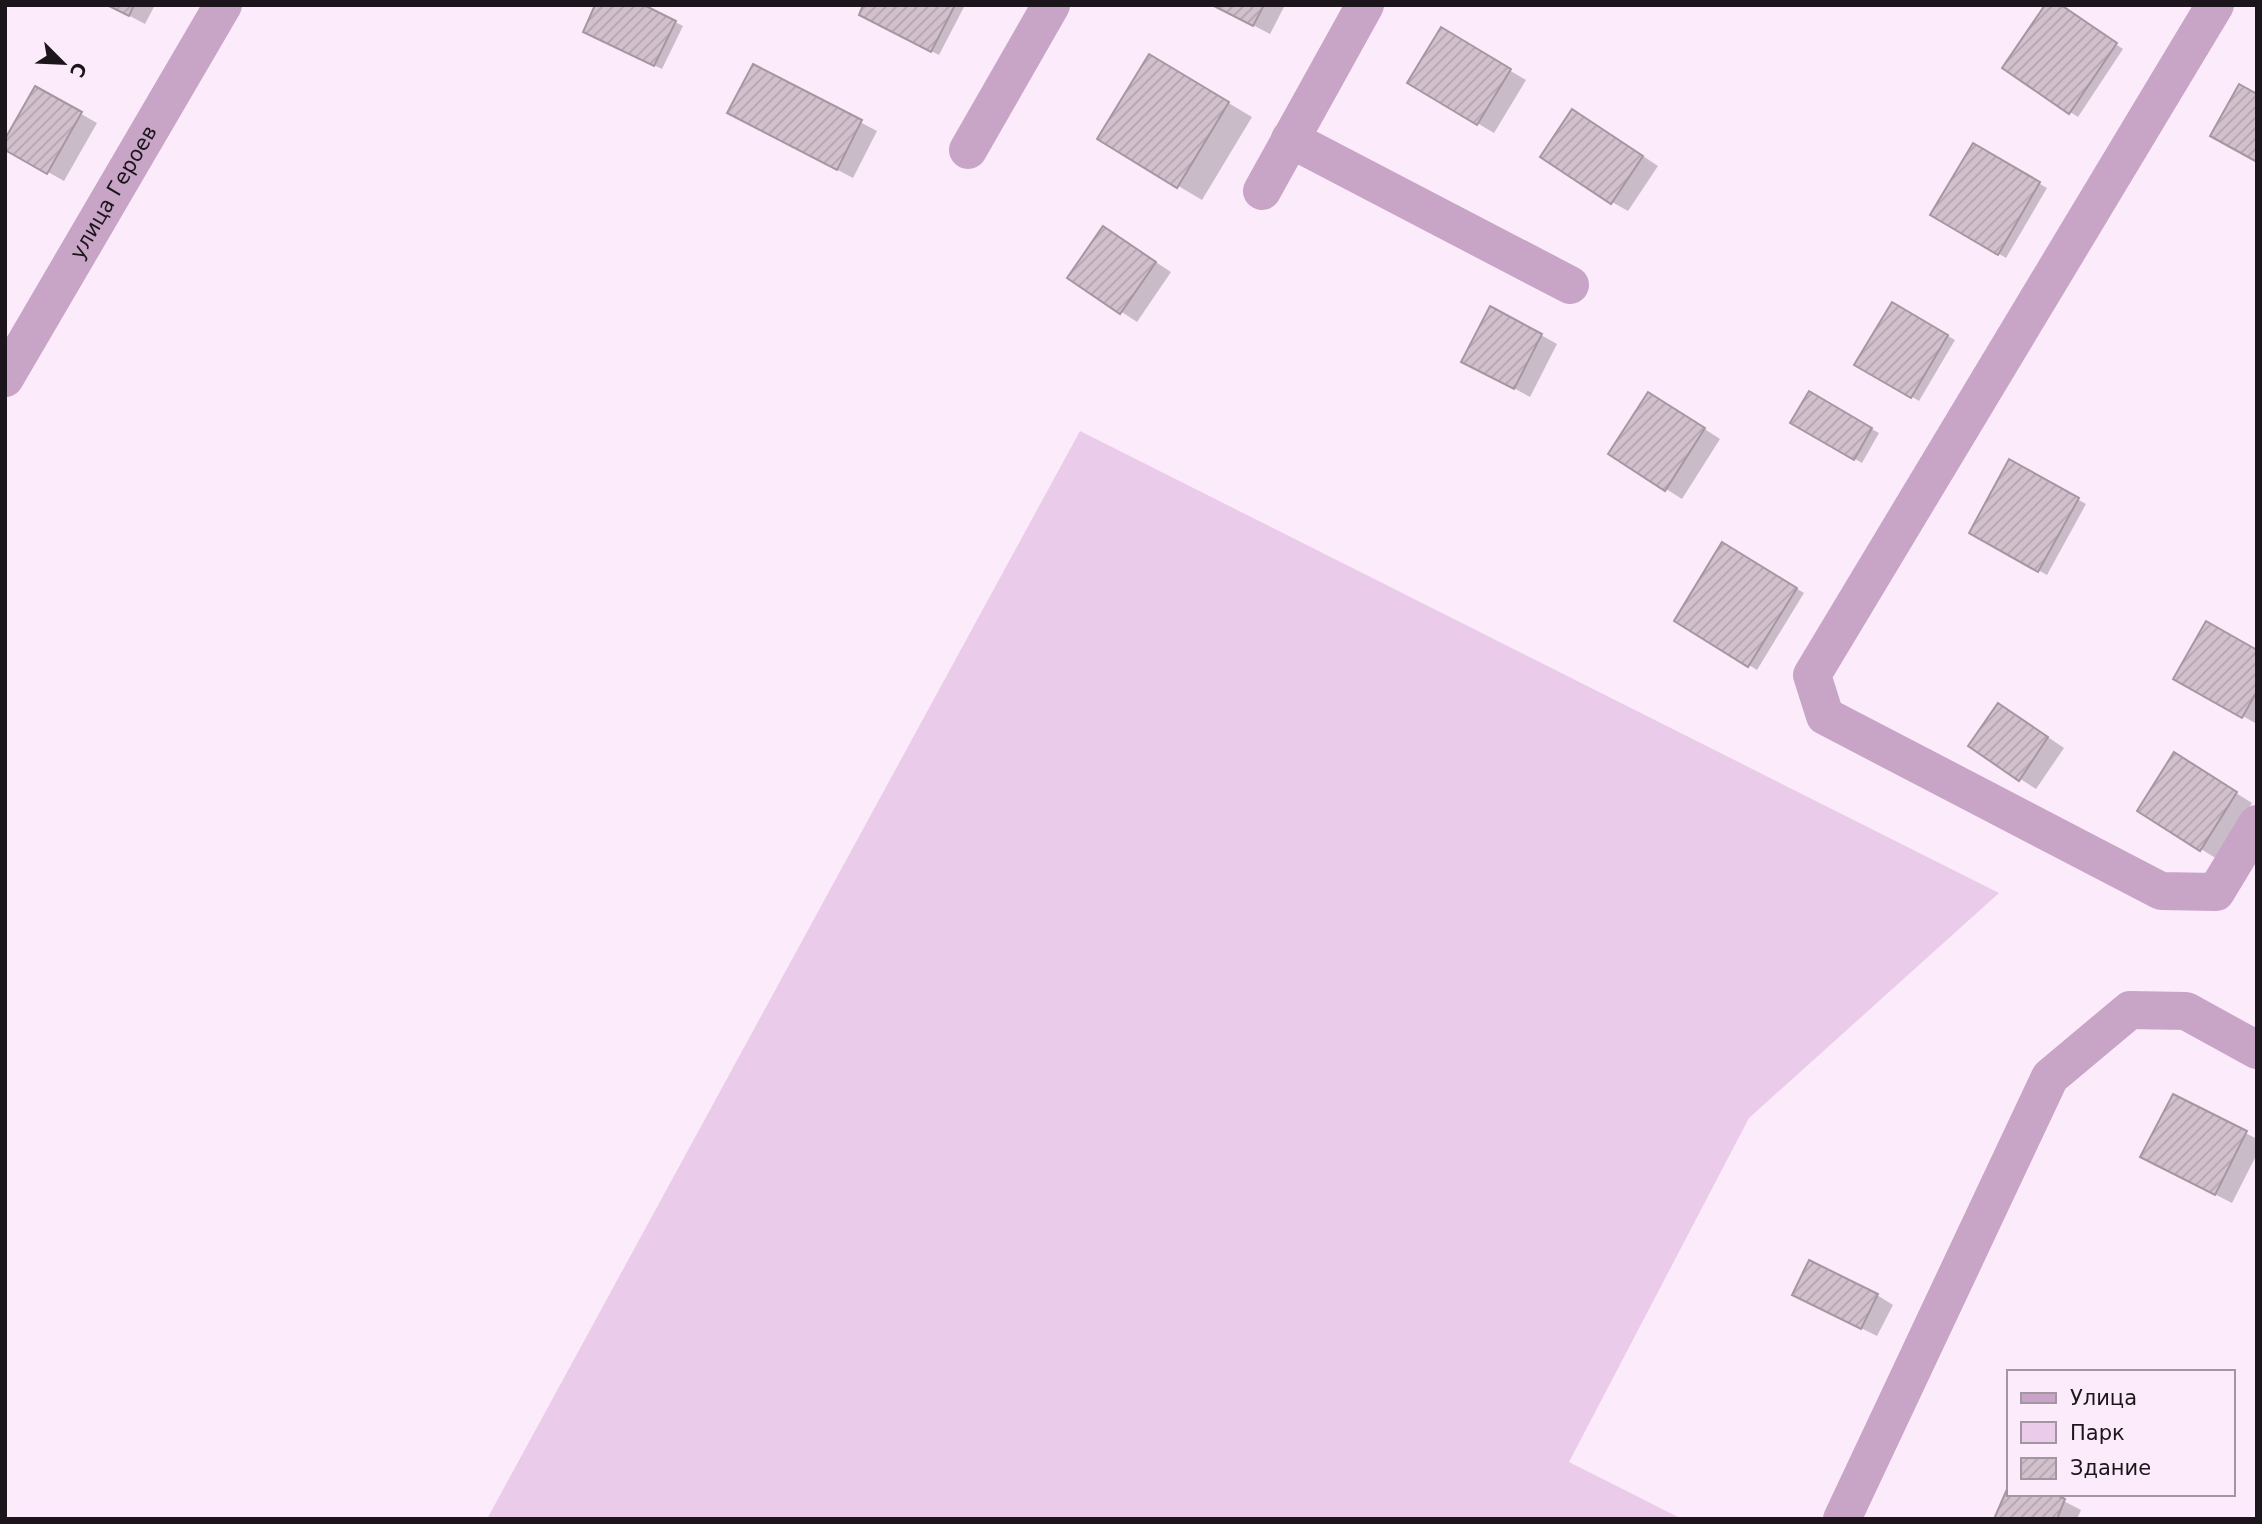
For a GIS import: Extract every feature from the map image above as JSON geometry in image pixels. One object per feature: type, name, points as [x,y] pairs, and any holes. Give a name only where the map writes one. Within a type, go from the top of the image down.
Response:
[{"type":"street","name":"улица Героев","points":[[5,378],[223,5]]},
{"type":"street","points":[[968,150],[1051,5]]},
{"type":"street","points":[[1262,191],[1365,5]]},
{"type":"street","points":[[2215,5],[1812,675],[1825,716],[2161,891],[2216,892],[2257,824]]},
{"type":"street","points":[[1290,139],[1570,285]]},
{"type":"street","points":[[1842,1519],[2050,1077],[2130,1010],[2186,1011],[2257,1050]]},
{"type":"green space","points":[[1080,431],[1999,893],[1749,1118],[1569,1462],[1682,1519],[487,1519]]},
{"type":"building","points":[[107,5],[134,5],[129,16]]},
{"type":"building","points":[[595,5],[644,5],[676,21],[654,66],[583,32]]},
{"type":"building","points":[[863,5],[955,5],[931,52],[859,15]]},
{"type":"building","points":[[1212,5],[1264,5],[1253,26]]},
{"type":"building","points":[[2045,5],[2061,5],[2117,43],[2069,114],[2002,68]]},
{"type":"building","points":[[1441,27],[1511,69],[1477,125],[1407,83]]},
{"type":"building","points":[[1149,54],[1229,102],[1177,188],[1097,139]]},
{"type":"building","points":[[753,64],[862,120],[837,170],[727,113]]},
{"type":"building","points":[[2239,84],[2257,94],[2257,162],[2210,136]]},
{"type":"building","points":[[35,86],[82,112],[47,174],[5,150],[5,139]]},
{"type":"building","points":[[1572,109],[1643,156],[1611,204],[1540,157]]},
{"type":"building","points":[[1973,143],[2040,182],[1998,255],[1930,215]]},
{"type":"building","points":[[1103,226],[1156,262],[1120,314],[1067,278]]},
{"type":"building","points":[[1892,302],[1948,335],[1911,398],[1854,365]]},
{"type":"building","points":[[1490,306],[1542,334],[1514,389],[1461,362]]},
{"type":"building","points":[[1809,391],[1872,428],[1854,460],[1790,423]]},
{"type":"building","points":[[1648,392],[1705,428],[1665,491],[1608,454]]},
{"type":"building","points":[[2009,459],[2079,498],[2038,572],[1969,533]]},
{"type":"building","points":[[1722,542],[1797,588],[1748,667],[1674,621]]},
{"type":"building","points":[[2206,621],[2257,650],[2257,691],[2242,718],[2173,679]]},
{"type":"building","points":[[1998,703],[2048,737],[2019,781],[1968,746]]},
{"type":"building","points":[[2174,752],[2237,792],[2200,851],[2137,811]]},
{"type":"building","points":[[2173,1094],[2247,1131],[2215,1195],[2140,1157]]},
{"type":"building","points":[[1809,1260],[1878,1294],[1861,1329],[1792,1295]]},
{"type":"building","points":[[2007,1489],[2007,1496],[2059,1496],[2065,1499],[2057,1519],[1994,1519]]}]
